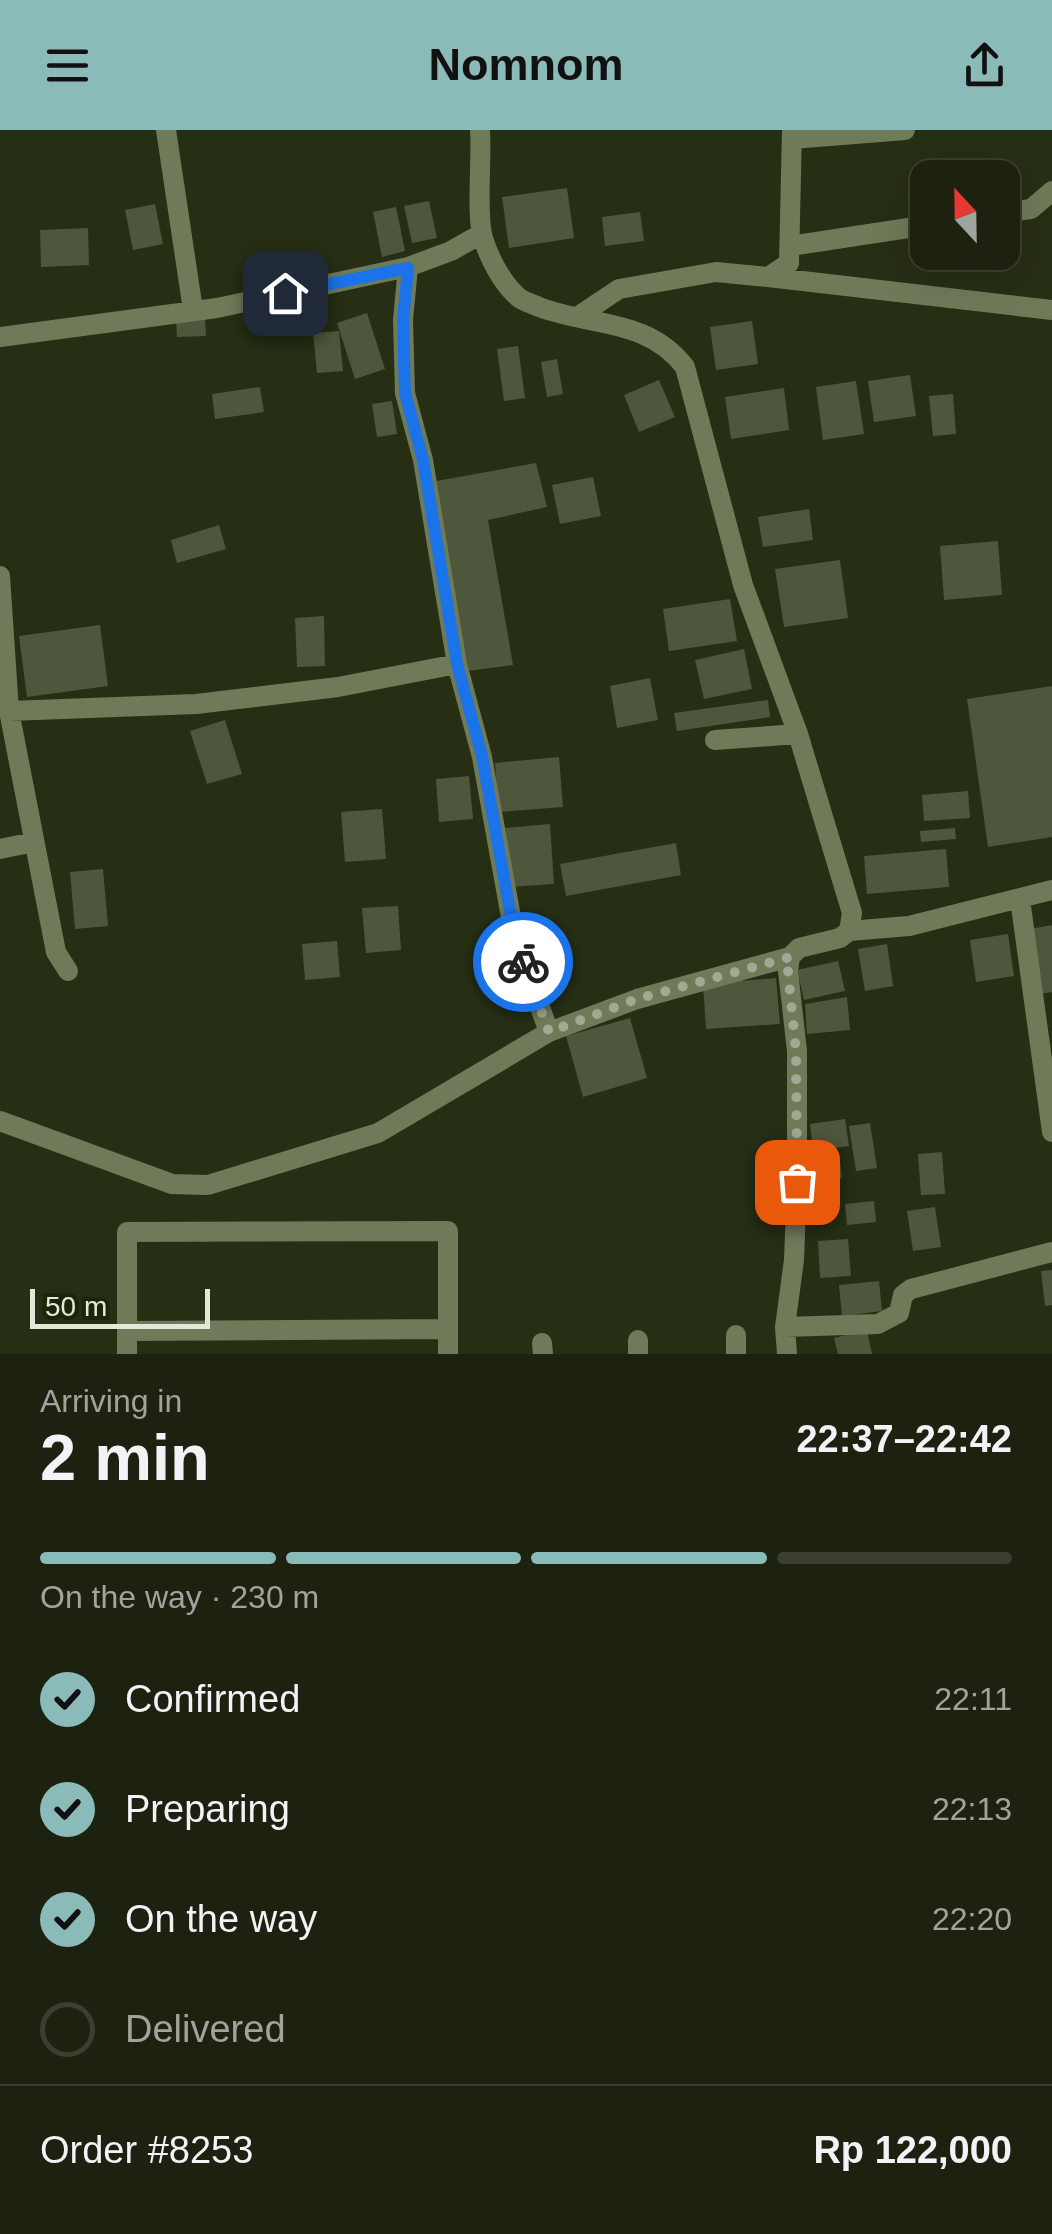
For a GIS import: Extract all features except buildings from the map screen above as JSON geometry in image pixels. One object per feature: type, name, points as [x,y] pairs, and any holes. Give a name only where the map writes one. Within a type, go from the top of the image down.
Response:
[{"type":"street","points":[[166,130],[193,310]]},
{"type":"street","points":[[480,130],[481,234],[496,268],[520,299],[556,313],[624,325],[654,338],[685,367],[743,586],[798,734],[847,894],[852,912],[848,931]]},
{"type":"street","points":[[768,277],[789,263],[792,134],[905,130]]},
{"type":"street","points":[[1020,211],[1031,209],[1052,191]]},
{"type":"street","points":[[790,246],[910,227]]},
{"type":"street","points":[[0,337],[193,310],[408,268],[481,234]]},
{"type":"street","points":[[408,268],[403,320],[405,393],[423,460],[457,664],[482,756],[515,939],[549,1032]]},
{"type":"street","points":[[577,317],[619,289],[716,272],[1052,310]]},
{"type":"street","points":[[0,576],[8,710],[56,952],[68,971]]},
{"type":"street","points":[[8,710],[196,704],[338,687],[457,664]]},
{"type":"street","points":[[715,740],[798,734]]},
{"type":"street","points":[[0,849],[34,842]]},
{"type":"street","points":[[0,1121],[172,1184],[208,1185],[378,1133],[549,1032],[637,999],[790,957],[798,948],[840,938],[848,931],[909,926],[1052,890]]},
{"type":"street","points":[[1020,899],[1052,1132]]},
{"type":"street","points":[[786,1354],[797,1182],[796,1051],[790,957]]},
{"type":"street","points":[[127,1354],[127,1232],[448,1231],[448,1354]]},
{"type":"street","points":[[785,1326],[878,1324],[898,1313],[902,1295],[911,1289],[1052,1252]]},
{"type":"street","points":[[127,1330],[448,1329]]},
{"type":"way so far","points":[[523,962],[549,1032],[637,999],[790,957],[796,1051],[797,1182]]},
{"type":"route","points":[[285,293],[408,268],[403,320],[405,393],[423,460],[457,664],[482,756],[515,939],[523,962]]}]
